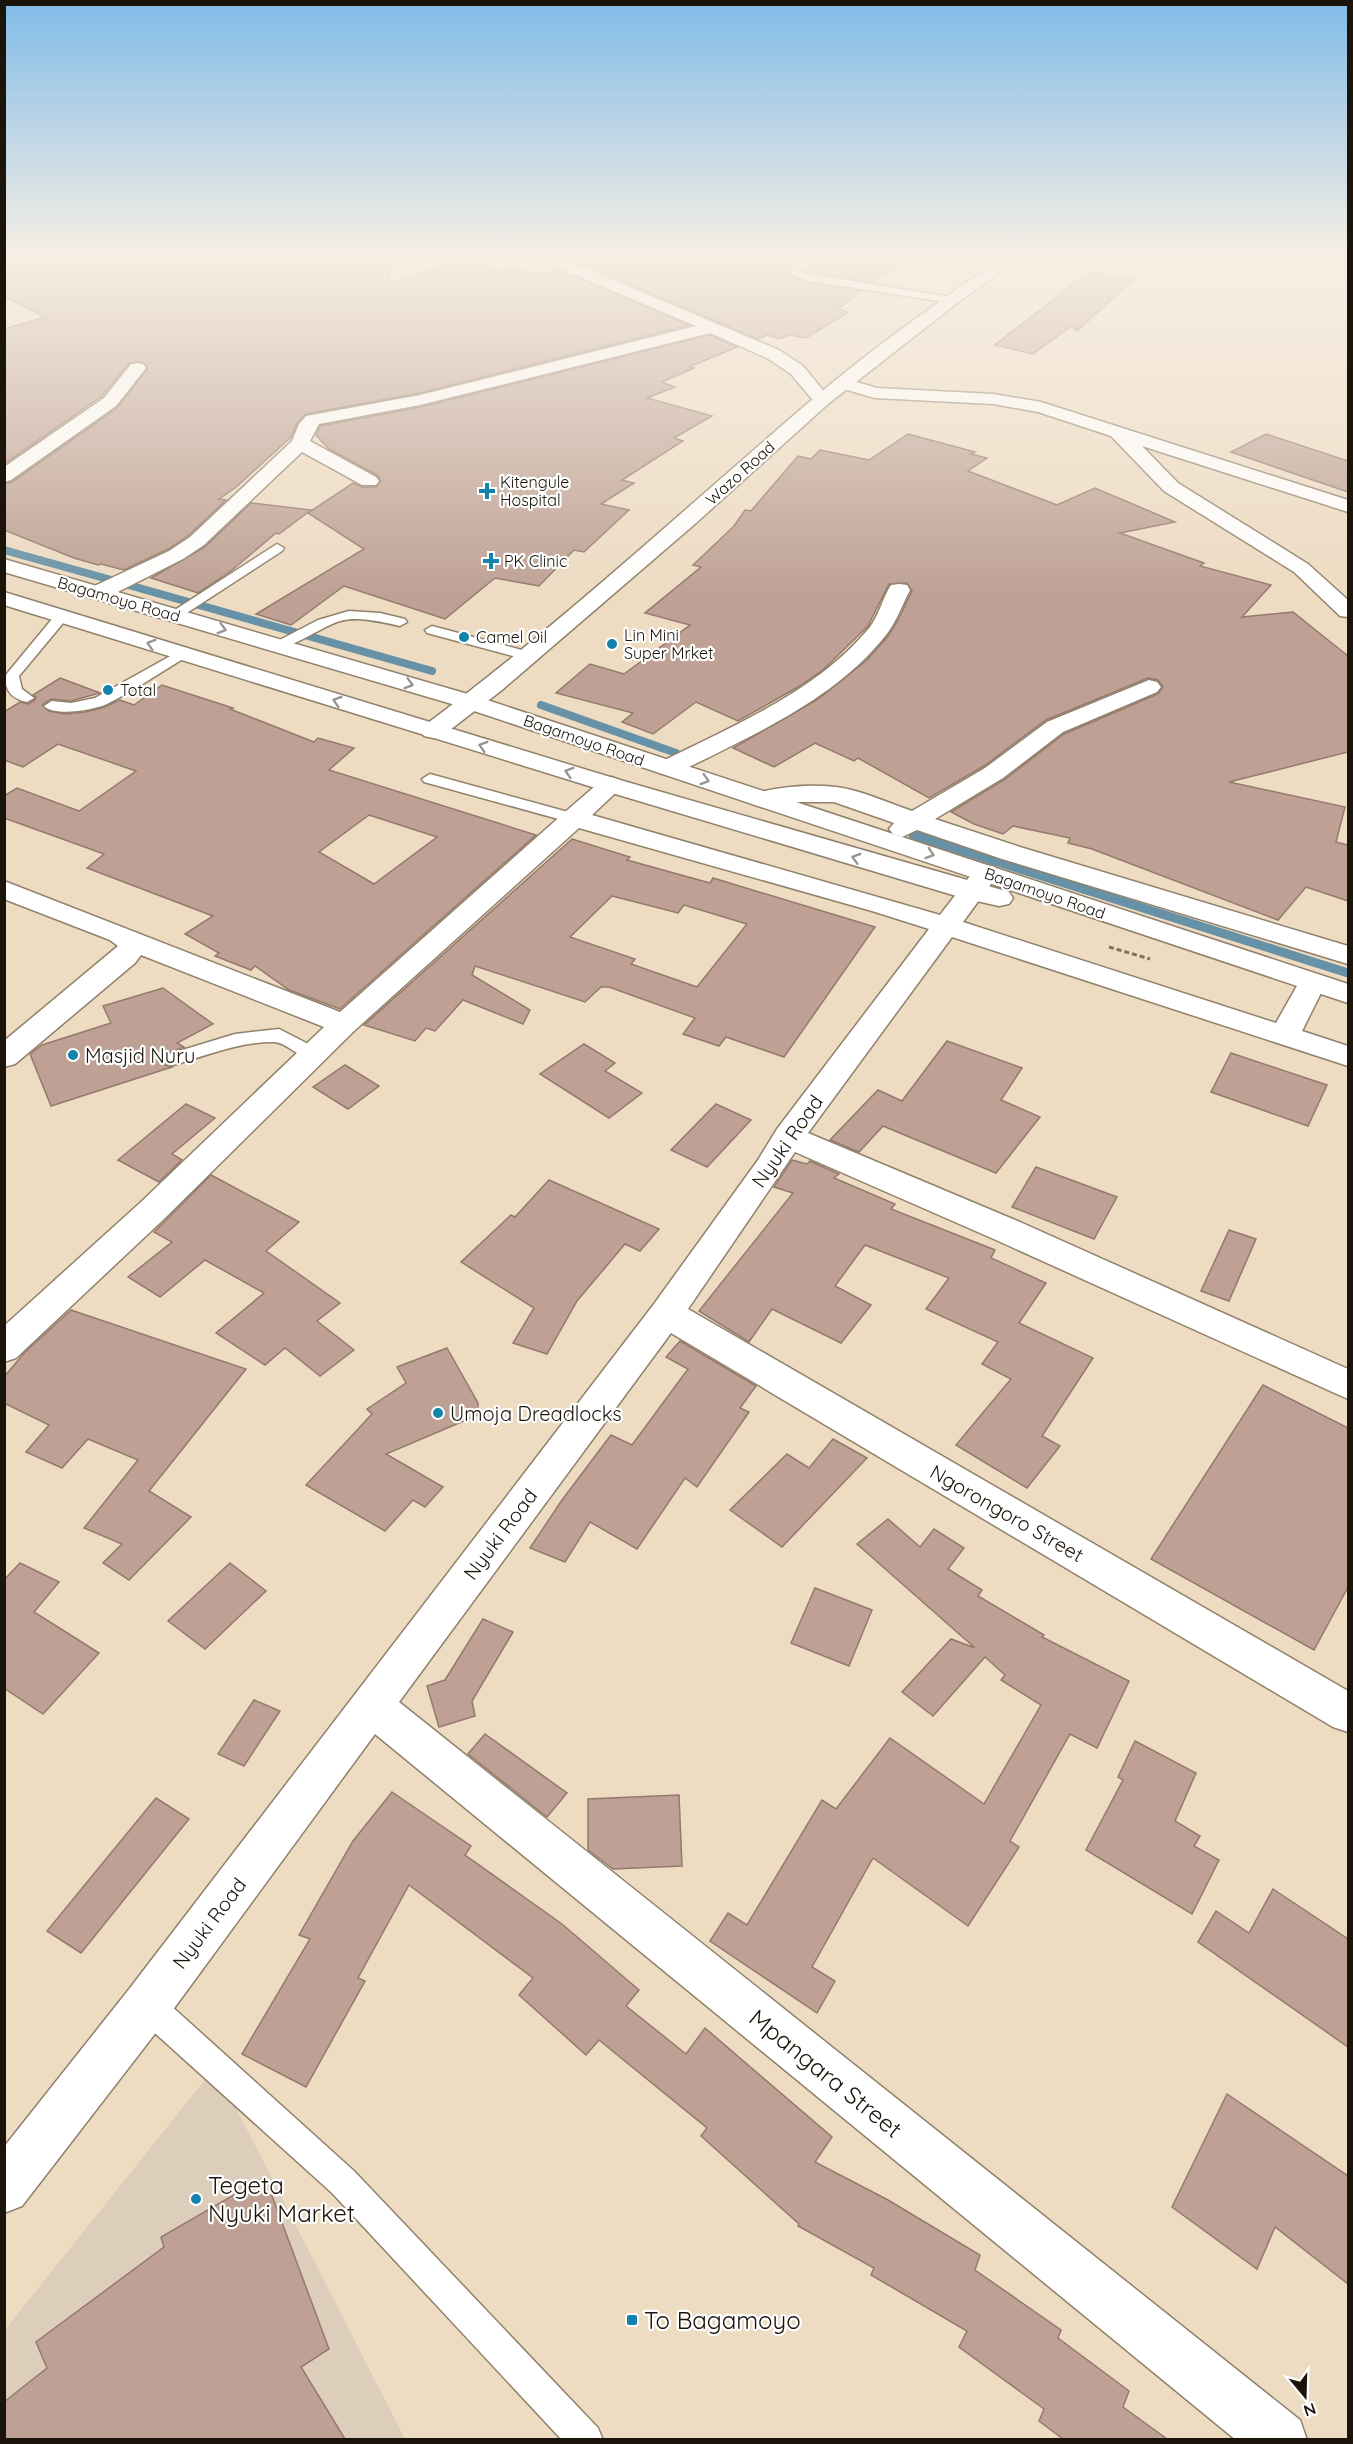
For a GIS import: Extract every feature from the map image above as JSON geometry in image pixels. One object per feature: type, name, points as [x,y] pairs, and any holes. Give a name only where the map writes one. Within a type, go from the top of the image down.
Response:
[{"type":"main road","points":[[4,476],[110,402],[137,368]]},
{"type":"main road","points":[[98,593],[188,548],[300,443],[310,422],[321,417],[420,400],[549,368]]},
{"type":"main road","points":[[793,368],[806,379],[822,400]]},
{"type":"main road","name":"Wazo Road","points":[[434,731],[528,656],[689,519],[822,400],[862,368]]},
{"type":"main road","points":[[843,383],[874,393],[1020,402],[1114,429],[1348,506]]},
{"type":"main road","points":[[1114,429],[1171,487],[1188,500],[1328,578],[1348,611]]},
{"type":"main road","points":[[300,443],[369,482]]},
{"type":"main road","name":"Bagamoyo Road","points":[[4,565],[98,593],[186,607],[278,645],[470,702],[886,840],[979,882]]},
{"type":"main road","points":[[668,768],[787,706],[838,669],[879,630],[899,590]]},
{"type":"main road","name":"Bagamoyo Road","points":[[4,598],[611,785],[1159,932],[1348,994]]},
{"type":"main road","points":[[886,840],[948,799],[994,773],[1055,727],[1149,687]]},
{"type":"main road","points":[[4,1348],[153,1210],[344,1024],[611,785]]},
{"type":"main road","points":[[761,799],[798,794],[837,795],[1011,853],[1348,955]]},
{"type":"main road","points":[[573,818],[882,905],[1348,1056]]},
{"type":"main road","name":"Nyuki Road","points":[[4,2187],[147,2005],[666,1313],[769,1168],[788,1137],[979,882]]},
{"type":"main road","points":[[4,889],[344,1024]]},
{"type":"main road","points":[[4,1057],[125,957],[130,952],[131,941]]},
{"type":"main road","points":[[1284,1036],[1312,983]]},
{"type":"main road","points":[[788,1137],[1008,1231],[1348,1385]]},
{"type":"main road","name":"Ngorongoro Street","points":[[666,1313],[1348,1713]]},
{"type":"main road","name":"Mpangara Street","points":[[372,1706],[1280,2439]]},
{"type":"lane","points":[[186,607],[277,548]]},
{"type":"lane","points":[[278,645],[332,618],[347,614],[373,615],[400,622]]},
{"type":"lane","points":[[27,698],[17,694],[12,687],[12,676],[62,616]]},
{"type":"lane","points":[[432,630],[528,656]]},
{"type":"lane","points":[[52,706],[71,708],[100,702],[183,653]]},
{"type":"lane","points":[[429,779],[573,818]]},
{"type":"lane","points":[[173,1059],[236,1040],[279,1035],[314,1054]]},
{"type":"lane","points":[[147,2005],[343,2182],[586,2439]]},
{"type":"shaded area","name":"Tegeta Nyuki Market","points":[[215,2067],[405,2439],[5,2439],[4,2331]]},
{"type":"building","points":[[4,368],[125,368],[102,396],[4,464]]},
{"type":"building","points":[[148,368],[519,368],[420,393],[306,414],[297,423],[291,437],[235,488],[219,499],[226,500],[189,535],[168,549],[124,570],[74,558],[4,530],[4,484],[12,482],[117,408]]},
{"type":"building","points":[[577,368],[694,368],[662,382],[675,387],[647,398],[712,416],[674,438],[683,441],[622,480],[634,483],[601,504],[629,510],[584,552],[574,550],[539,586],[495,578],[445,619],[344,586],[291,625],[256,614],[364,549],[308,513],[353,483],[362,487],[376,487],[381,481],[377,475],[329,449],[316,435],[320,426],[421,407]]},
{"type":"building","points":[[908,434],[975,452],[971,454],[987,458],[968,471],[1057,505],[1095,488],[1175,522],[1120,533],[1204,563],[1200,566],[1271,585],[1242,617],[1293,612],[1348,656],[1348,752],[1229,782],[1345,807],[1336,842],[1348,845],[1348,901],[1306,887],[1278,920],[1092,849],[1068,843],[1070,838],[1013,826],[1003,834],[974,824],[951,812],[1004,780],[1064,734],[1158,694],[1163,687],[1158,680],[1148,678],[1046,720],[984,766],[929,798],[858,758],[854,761],[815,743],[774,767],[733,748],[817,700],[867,660],[888,636],[898,620],[912,591],[907,583],[889,584],[868,626],[824,669],[798,687],[738,721],[696,702],[653,734],[622,722],[633,713],[556,693],[590,664],[624,674],[690,625],[645,613],[701,567],[693,565],[734,526],[745,510],[751,511],[798,456],[811,459],[820,450],[869,460]]},
{"type":"building","points":[[1266,434],[1348,461],[1348,492],[1231,452]]},
{"type":"building","points":[[251,503],[311,510],[279,534],[276,533],[231,571],[198,593],[151,578],[205,547]]},
{"type":"building","points":[[60,678],[100,693],[71,701],[51,699],[42,705],[49,711],[65,714],[102,708],[120,700],[134,705],[162,685],[233,708],[230,709],[314,742],[318,738],[354,748],[329,770],[536,835],[340,1009],[289,990],[255,966],[251,970],[215,956],[219,953],[185,934],[213,916],[87,868],[104,854],[4,818],[4,796],[17,788],[79,811],[136,771],[58,744],[23,767],[4,760],[4,712],[20,702],[28,704],[35,700],[36,697],[33,695]],"holes":[[[369,815],[437,837],[374,884],[319,852]]]},
{"type":"building","points":[[572,839],[630,857],[627,860],[710,883],[713,878],[875,927],[784,1057],[726,1037],[719,1046],[683,1034],[695,1018],[609,987],[601,987],[585,1002],[475,966],[472,975],[530,1010],[523,1024],[463,1000],[435,1031],[426,1028],[415,1041],[364,1025]],"holes":[[[612,896],[678,913],[684,905],[747,924],[697,987],[631,964],[635,959],[570,937]]]},
{"type":"building","points":[[163,988],[213,1024],[177,1043],[184,1047],[164,1054],[161,1060],[165,1065],[172,1067],[51,1106],[30,1054],[42,1045],[111,1023],[103,1006]]},
{"type":"building","points":[[947,1041],[1022,1068],[1001,1100],[1040,1117],[996,1173],[883,1126],[859,1152],[830,1140],[878,1090],[902,1101]]},
{"type":"building","points":[[584,1044],[615,1063],[605,1071],[642,1093],[609,1118],[540,1074]]},
{"type":"building","points":[[1231,1053],[1327,1085],[1308,1126],[1211,1092]]},
{"type":"building","points":[[345,1065],[379,1086],[348,1109],[313,1087]]},
{"type":"building","points":[[186,1104],[215,1118],[172,1154],[182,1160],[159,1182],[118,1160]]},
{"type":"building","points":[[716,1104],[751,1120],[707,1167],[671,1150]]},
{"type":"building","points":[[792,1160],[807,1164],[810,1161],[839,1174],[834,1178],[895,1204],[891,1209],[995,1250],[991,1258],[1046,1283],[1019,1323],[1093,1358],[1042,1436],[1060,1446],[1027,1488],[956,1445],[1011,1379],[982,1364],[998,1342],[926,1309],[949,1278],[865,1245],[835,1286],[871,1305],[841,1343],[772,1309],[749,1342],[699,1311],[793,1193],[774,1187]]},
{"type":"building","points":[[1036,1167],[1117,1197],[1094,1239],[1012,1207]]},
{"type":"building","points":[[211,1175],[299,1222],[266,1251],[340,1303],[317,1321],[354,1350],[320,1376],[285,1348],[265,1365],[216,1333],[264,1293],[205,1260],[160,1297],[128,1277],[172,1242],[154,1232]]},
{"type":"building","points":[[549,1180],[659,1229],[640,1251],[625,1244],[577,1301],[547,1354],[513,1343],[534,1308],[461,1262],[511,1215],[515,1217]]},
{"type":"building","points":[[1229,1230],[1256,1239],[1229,1301],[1201,1291]]},
{"type":"building","points":[[71,1310],[246,1369],[149,1491],[191,1517],[129,1580],[103,1563],[122,1544],[84,1528],[138,1460],[88,1439],[62,1468],[26,1452],[49,1425],[4,1403],[4,1377],[25,1352]]},
{"type":"building","points":[[680,1341],[756,1386],[740,1408],[749,1412],[697,1487],[685,1478],[637,1549],[590,1522],[565,1562],[530,1548],[562,1500],[611,1435],[632,1445],[688,1369],[666,1357]]},
{"type":"building","points":[[447,1348],[478,1403],[478,1415],[386,1454],[443,1487],[425,1507],[413,1500],[385,1531],[306,1485],[372,1414],[367,1409],[406,1383],[397,1367]]},
{"type":"building","points":[[1263,1385],[1348,1428],[1348,1587],[1314,1650],[1151,1559]]},
{"type":"building","points":[[833,1439],[867,1458],[782,1547],[730,1510],[787,1454],[809,1468]]},
{"type":"building","points":[[888,1519],[920,1547],[934,1529],[964,1548],[948,1569],[982,1590],[978,1596],[1044,1635],[1042,1637],[1129,1681],[1097,1748],[1070,1734],[1010,1841],[1019,1847],[968,1926],[873,1858],[812,1967],[835,1981],[817,2013],[710,1941],[728,1913],[747,1925],[822,1800],[836,1809],[890,1738],[984,1804],[1041,1705],[1001,1680],[1005,1675],[985,1657],[933,1716],[902,1692],[951,1639],[975,1648],[857,1544]]},
{"type":"building","points":[[20,1563],[59,1582],[34,1612],[99,1653],[43,1714],[4,1688],[4,1580]]},
{"type":"building","points":[[230,1563],[266,1591],[205,1649],[168,1621]]},
{"type":"building","points":[[815,1588],[872,1610],[849,1666],[791,1643]]},
{"type":"building","points":[[483,1619],[513,1632],[472,1701],[475,1716],[439,1727],[427,1686],[445,1680]]},
{"type":"building","points":[[254,1700],[280,1711],[244,1766],[218,1754]]},
{"type":"building","points":[[485,1734],[567,1793],[547,1817],[468,1754]]},
{"type":"building","points":[[1135,1741],[1196,1773],[1175,1821],[1200,1836],[1194,1846],[1219,1860],[1192,1914],[1086,1850],[1123,1780],[1118,1777]]},
{"type":"building","points":[[392,1792],[471,1846],[465,1855],[562,1924],[639,1990],[626,2006],[686,2054],[705,2028],[832,2137],[815,2162],[888,2200],[980,2255],[975,2270],[1061,2330],[1058,2338],[1129,2391],[1123,2407],[1167,2439],[1063,2439],[1039,2421],[1044,2409],[959,2347],[967,2331],[871,2275],[874,2268],[798,2226],[799,2224],[701,2136],[707,2128],[599,2040],[586,2055],[519,1995],[533,1978],[409,1885],[358,1978],[365,1981],[306,2087],[242,2054],[310,1939],[299,1935],[353,1841]]},
{"type":"building","points":[[679,1795],[682,1866],[613,1869],[588,1850],[588,1799]]},
{"type":"building","points":[[156,1798],[189,1819],[81,1953],[47,1931]]},
{"type":"building","points":[[1273,1889],[1348,1939],[1348,2047],[1198,1942],[1216,1911],[1249,1933]]},
{"type":"building","points":[[1227,2094],[1348,2176],[1348,2284],[1275,2227],[1257,2269],[1172,2207]]},
{"type":"building","name":"Tegeta Nyuki Market","points":[[265,2177],[329,2349],[301,2367],[345,2439],[4,2439],[4,2402],[47,2368],[36,2342],[164,2247],[161,2237]]},
{"type":"waterway","points":[[4,550],[115,581]]},
{"type":"waterway","points":[[125,584],[432,671]]},
{"type":"waterway","points":[[541,705],[676,753]]},
{"type":"waterway","points":[[913,835],[1348,973]]},
{"type":"place","name":"Kitengule Hospital","points":[[487,491]]},
{"type":"place","name":"PK Clinic","points":[[491,561]]},
{"type":"place","name":"Camel Oil","points":[[464,637]]},
{"type":"place","name":"Lin Mini Super Mrket","points":[[612,644]]},
{"type":"place","name":"Total","points":[[108,690]]},
{"type":"place","name":"Masjid Nuru","points":[[73,1055]]},
{"type":"place","name":"Umoja Dreadlocks","points":[[438,1413]]},
{"type":"place","name":"Tegeta Nyuki Market","points":[[196,2199]]},
{"type":"place","name":"To Bagamoyo","points":[[632,2320]]}]
